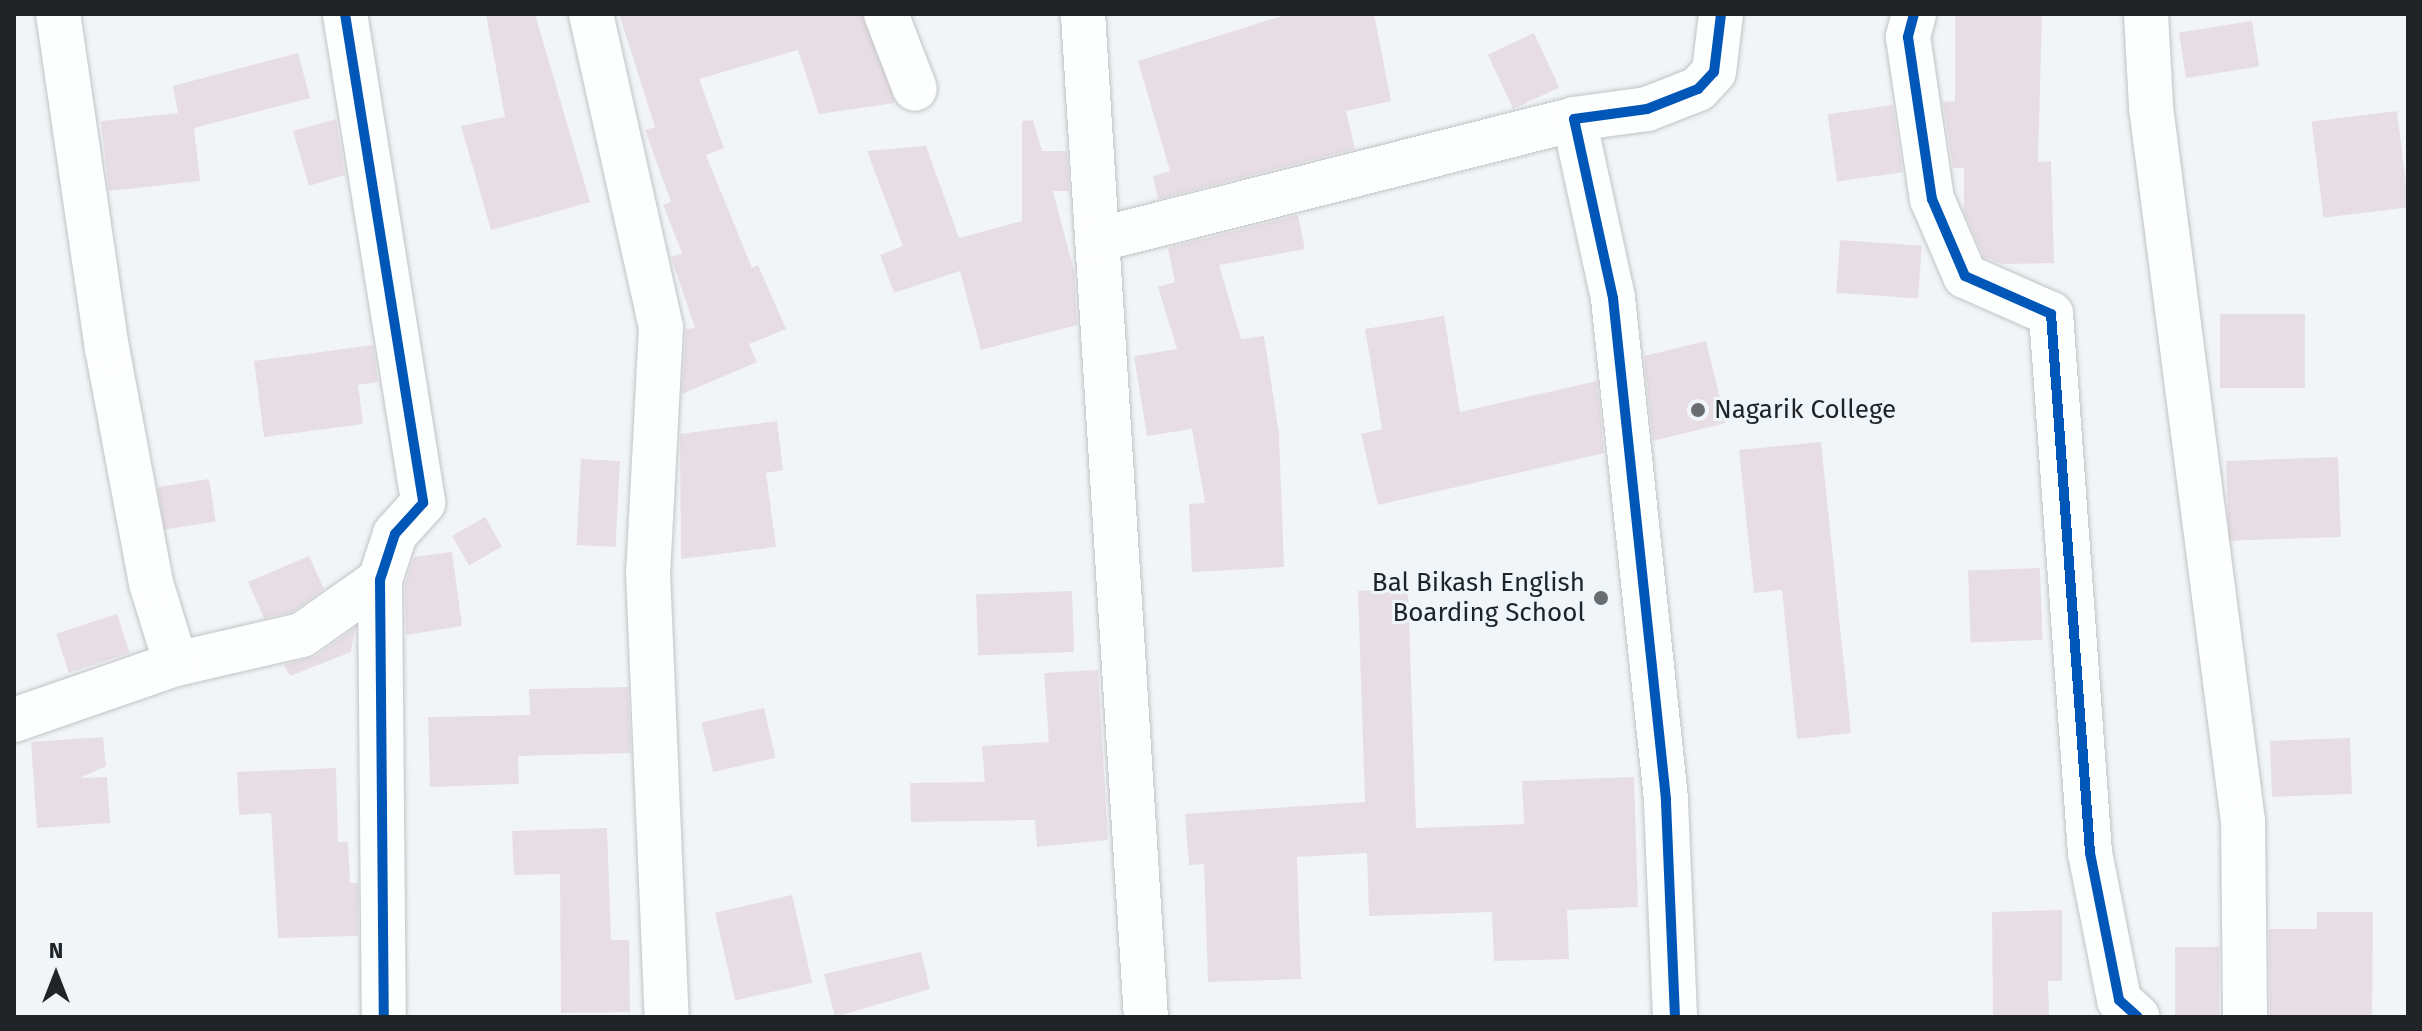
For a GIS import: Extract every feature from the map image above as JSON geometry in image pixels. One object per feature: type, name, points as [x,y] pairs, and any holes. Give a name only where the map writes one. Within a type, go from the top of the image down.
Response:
[{"type":"street","points":[[58,14],[99,305],[151,583],[176,664]]},
{"type":"street","points":[[345,14],[423,503],[395,534],[380,580],[384,1017]]},
{"type":"street","points":[[591,14],[661,327],[648,572],[667,1017]]},
{"type":"street","points":[[886,14],[915,89]]},
{"type":"street","points":[[1083,14],[1146,1017]]},
{"type":"street","points":[[1097,240],[1574,119],[1647,109],[1698,89],[1714,72],[1721,14]]},
{"type":"street","points":[[1914,14],[1908,37],[1932,199],[1965,276],[2051,314],[2090,853],[2119,1000],[2138,1017]]},
{"type":"street","points":[[2146,14],[2151,107],[2243,821],[2245,1017]]},
{"type":"street","points":[[1574,119],[1613,298],[1666,799],[1675,1017]]},
{"type":"street","points":[[14,720],[176,664],[302,635],[380,580]]},
{"type":"building","points":[[486,14],[535,14],[590,202],[491,230],[461,126],[505,117]]},
{"type":"building","points":[[619,14],[862,14],[895,103],[819,114],[798,50],[699,79],[724,148],[706,155],[752,268],[758,265],[786,329],[749,344],[757,362],[682,394],[686,329],[695,328],[671,257],[682,253],[663,205],[671,202],[645,130],[655,127]]},
{"type":"building","points":[[1288,14],[1374,14],[1391,101],[1346,111],[1355,149],[1158,199],[1153,176],[1170,171],[1138,61]]},
{"type":"building","points":[[1955,14],[2042,14],[2038,162],[2051,161],[2054,263],[2001,264],[1984,257],[1964,211],[1964,168],[1953,168],[1943,102],[1955,101]]},
{"type":"building","points":[[2252,21],[2259,66],[2186,78],[2179,33]]},
{"type":"building","points":[[1534,33],[1559,87],[1513,109],[1488,55]]},
{"type":"building","points":[[298,53],[310,98],[194,128],[200,181],[109,191],[101,121],[178,113],[173,86]]},
{"type":"building","points":[[1893,105],[1902,172],[1837,182],[1828,114]]},
{"type":"building","points":[[2397,111],[2408,207],[2323,218],[2312,121]]},
{"type":"building","points":[[336,119],[345,175],[309,186],[293,131]]},
{"type":"building","points":[[1033,120],[1042,151],[1067,151],[1069,191],[1053,191],[1074,271],[1077,325],[981,350],[960,271],[894,293],[880,255],[903,246],[867,151],[926,146],[959,238],[1022,221],[1022,121]]},
{"type":"building","points":[[1298,215],[1305,249],[1219,265],[1241,339],[1264,336],[1279,434],[1284,567],[1192,572],[1189,504],[1205,503],[1192,429],[1147,436],[1134,356],[1177,349],[1158,287],[1175,282],[1168,248]]},
{"type":"building","points":[[1840,240],[1922,246],[1918,299],[1836,293]]},
{"type":"building","points":[[2220,314],[2305,314],[2305,388],[2220,388]]},
{"type":"building","points":[[1444,316],[1460,412],[1597,381],[1604,453],[1378,505],[1361,434],[1382,429],[1365,329]]},
{"type":"building","points":[[1706,341],[1726,423],[1653,441],[1644,356]]},
{"type":"building","points":[[373,345],[378,382],[358,385],[363,424],[264,437],[254,361]]},
{"type":"building","points":[[777,421],[783,470],[766,473],[776,547],[681,559],[680,434]]},
{"type":"building","points":[[1821,442],[1851,733],[1797,739],[1782,590],[1754,593],[1739,450]]},
{"type":"building","points":[[2338,457],[2341,537],[2229,541],[2226,461]]},
{"type":"building","points":[[581,459],[620,461],[615,547],[576,545]]},
{"type":"building","points":[[209,479],[216,521],[164,530],[158,487]]},
{"type":"building","points":[[485,517],[502,546],[469,565],[452,536]]},
{"type":"building","points":[[452,552],[462,626],[406,635],[405,584],[414,557]]},
{"type":"building","points":[[309,556],[324,589],[292,612],[264,618],[248,582]]},
{"type":"building","points":[[2040,568],[2043,640],[1971,642],[1968,571]]},
{"type":"building","points":[[1408,589],[1416,828],[1524,824],[1522,781],[1634,777],[1638,907],[1567,910],[1569,959],[1494,961],[1492,912],[1369,916],[1367,853],[1297,857],[1301,979],[1208,982],[1204,864],[1189,865],[1185,814],[1365,802],[1358,591]]},
{"type":"building","points":[[1072,591],[1074,652],[978,655],[976,594]]},
{"type":"building","points":[[117,614],[130,653],[69,673],[56,634]]},
{"type":"building","points":[[355,628],[351,652],[290,676],[284,665],[316,656]]},
{"type":"building","points":[[1098,670],[1108,840],[1037,847],[1035,820],[911,822],[910,783],[985,782],[982,746],[1049,742],[1044,673]]},
{"type":"building","points":[[628,687],[631,753],[518,756],[519,784],[430,787],[428,717],[530,715],[529,689]]},
{"type":"building","points":[[764,708],[775,758],[713,772],[702,722]]},
{"type":"building","points":[[103,737],[106,766],[80,778],[107,777],[110,823],[37,828],[31,742]]},
{"type":"building","points":[[2350,738],[2352,794],[2272,797],[2270,741]]},
{"type":"building","points":[[336,768],[338,842],[348,842],[350,883],[358,883],[358,936],[278,938],[271,813],[239,815],[237,772]]},
{"type":"building","points":[[607,828],[611,940],[629,940],[630,1012],[561,1013],[560,874],[514,875],[512,831]]},
{"type":"building","points":[[792,895],[812,983],[735,1000],[715,913]]},
{"type":"building","points":[[2062,910],[2062,981],[2048,981],[2049,1017],[1993,1017],[1992,912]]},
{"type":"building","points":[[2317,912],[2373,912],[2372,1017],[2270,1017],[2269,929],[2317,929]]},
{"type":"building","points":[[2175,947],[2219,947],[2219,1017],[2175,1017]]},
{"type":"building","points":[[921,952],[930,989],[835,1017],[824,974]]},
{"type":"cycle path","points":[[345,14],[423,503],[395,534],[380,580],[384,1017]]},
{"type":"cycle path","points":[[1675,1017],[1666,799],[1613,298],[1574,119],[1647,109],[1698,89],[1714,72],[1721,14]]},
{"type":"cycle path","points":[[1914,14],[1908,37],[1932,199],[1965,276],[2051,314],[2090,853],[2119,1000],[2138,1017]]},
{"type":"place","name":"Nagarik College","points":[[1698,410]]},
{"type":"place","name":"Bal Bikash English Boarding School","points":[[1601,598]]}]
